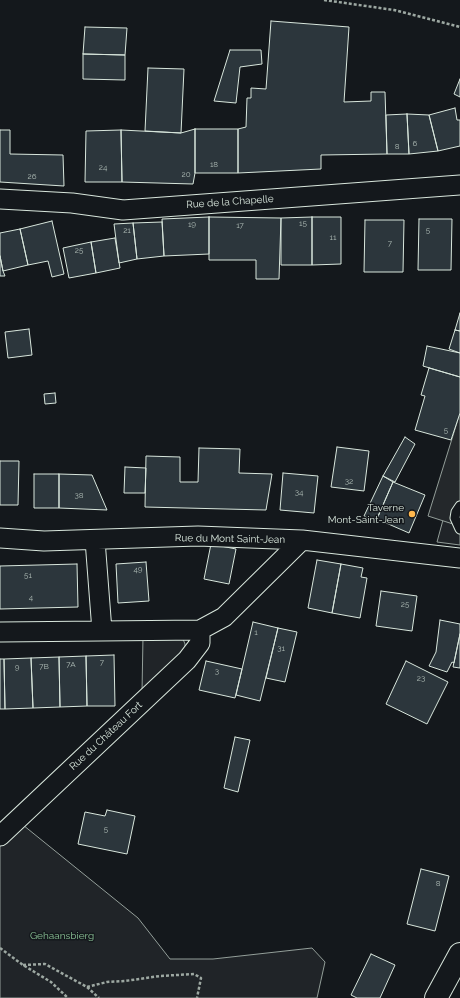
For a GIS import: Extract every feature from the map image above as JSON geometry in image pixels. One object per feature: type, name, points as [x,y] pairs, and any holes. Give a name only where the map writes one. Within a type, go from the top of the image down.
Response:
[{"type":"main road","points":[[436,998],[460,954]]},
{"type":"street","name":"Rue de la Chapelle","points":[[0,199],[72,203],[123,210],[460,185]]},
{"type":"street","name":"Rue du Mont Saint-Jean","points":[[0,538],[44,541],[198,536],[302,540],[460,558]]},
{"type":"street","points":[[96,540],[102,631]]},
{"type":"street","points":[[0,632],[200,630],[224,617],[302,540]]},
{"type":"street","name":"Rue du Château Fort","points":[[0,836],[187,660],[200,643],[200,630]]},
{"type":"lane","points":[[460,506],[456,512],[455,518],[460,529]]},
{"type":"path","points":[[324,0],[394,10],[460,27]]},
{"type":"path","points":[[0,948],[23,966],[51,982],[68,998]]},
{"type":"path","points":[[23,966],[45,964],[87,987],[99,998]]},
{"type":"path","points":[[87,987],[107,982],[125,982],[160,976],[194,974],[201,978],[197,998]]},
{"type":"green space","points":[[443,520],[456,525],[460,529],[460,545],[437,542]]},
{"type":"green space","points":[[143,637],[183,639],[185,650],[142,692]]},
{"type":"green space","name":"Gehaansbierg","points":[[23,825],[138,918],[170,959],[213,959],[312,948],[325,962],[317,998],[0,998],[0,846]]},
{"type":"shaded area","points":[[460,413],[460,506],[456,525],[428,516]]},
{"type":"building","points":[[271,21],[349,27],[344,102],[371,101],[371,92],[385,92],[387,154],[321,155],[321,169],[238,173],[238,129],[246,127],[247,98],[251,98],[251,88],[266,89]]},
{"type":"building","points":[[85,27],[127,28],[125,55],[83,54]]},
{"type":"building","points":[[230,50],[261,50],[262,64],[240,67],[236,103],[214,101]]},
{"type":"building","points":[[83,54],[125,55],[125,80],[83,79]]},
{"type":"building","points":[[148,68],[184,69],[181,133],[145,131]]},
{"type":"building","points":[[460,79],[460,97],[454,94]]},
{"type":"building","points":[[455,108],[457,120],[460,120],[460,146],[438,151],[429,115]]},
{"type":"building","points":[[407,114],[429,115],[438,151],[409,154]]},
{"type":"building","points":[[407,114],[409,154],[387,154],[386,115]]},
{"type":"building","points":[[195,129],[195,173],[193,184],[122,182],[121,130],[181,133]]},
{"type":"building","points":[[195,129],[238,129],[238,173],[195,173]]},
{"type":"building","points":[[0,130],[10,130],[10,154],[63,155],[64,186],[0,182]]},
{"type":"building","points":[[121,130],[122,182],[85,182],[86,131]]},
{"type":"building","points":[[209,217],[281,218],[279,279],[256,279],[256,260],[209,260]]},
{"type":"building","points":[[209,217],[209,254],[164,256],[162,219]]},
{"type":"building","points":[[312,217],[341,217],[341,264],[312,265]]},
{"type":"building","points":[[312,217],[312,265],[281,265],[281,218]]},
{"type":"building","points":[[419,219],[452,219],[451,270],[418,270]]},
{"type":"building","points":[[365,220],[404,220],[403,272],[364,272]]},
{"type":"building","points":[[52,221],[64,274],[52,277],[48,261],[28,265],[20,229]]},
{"type":"building","points":[[162,222],[164,256],[137,259],[133,223]]},
{"type":"building","points":[[133,223],[137,259],[119,263],[114,224]]},
{"type":"building","points":[[20,229],[28,265],[3,271],[0,256],[0,233]]},
{"type":"building","points":[[115,238],[120,268],[96,273],[91,242]]},
{"type":"building","points":[[91,242],[96,273],[69,278],[63,248]]},
{"type":"building","points":[[0,256],[3,271],[5,276],[0,276]]},
{"type":"building","points":[[460,313],[460,331],[455,330]]},
{"type":"building","points":[[29,329],[32,355],[8,358],[5,332]]},
{"type":"building","points":[[455,330],[460,331],[460,353],[449,349]]},
{"type":"building","points":[[427,346],[460,353],[460,377],[423,366]]},
{"type":"building","points":[[429,368],[460,377],[460,413],[451,440],[415,430],[425,396],[421,395]]},
{"type":"building","points":[[55,393],[56,403],[45,404],[44,394]]},
{"type":"building","points":[[405,437],[415,444],[395,482],[383,476]]},
{"type":"building","points":[[337,447],[369,451],[364,491],[331,487]]},
{"type":"building","points":[[199,448],[240,449],[239,473],[272,474],[266,510],[145,507],[146,456],[180,457],[180,482],[198,482]]},
{"type":"building","points":[[0,461],[19,461],[18,505],[0,505]]},
{"type":"building","points":[[125,467],[146,468],[145,493],[124,493]]},
{"type":"building","points":[[283,473],[318,476],[314,513],[280,510]]},
{"type":"building","points":[[34,474],[59,474],[59,508],[34,508]]},
{"type":"building","points":[[59,474],[92,475],[107,510],[59,508]]},
{"type":"building","points":[[383,476],[393,482],[375,523],[364,516]]},
{"type":"building","points":[[393,482],[425,495],[409,533],[377,519]]},
{"type":"building","points":[[211,544],[236,549],[229,584],[204,579]]},
{"type":"building","points":[[317,560],[341,564],[332,613],[308,608]]},
{"type":"building","points":[[146,562],[149,601],[118,603],[116,564]]},
{"type":"building","points":[[77,564],[78,607],[0,609],[0,566]]},
{"type":"building","points":[[341,564],[363,568],[361,577],[367,578],[360,618],[332,613]]},
{"type":"building","points":[[381,591],[417,596],[412,631],[376,626]]},
{"type":"building","points":[[440,620],[460,624],[460,634],[454,663],[452,662],[447,672],[429,666],[436,652]]},
{"type":"building","points":[[253,622],[278,628],[260,701],[236,695]]},
{"type":"building","points":[[278,628],[297,632],[285,682],[266,678]]},
{"type":"building","points":[[460,634],[460,668],[453,667]]},
{"type":"building","points":[[114,655],[115,706],[87,706],[86,656]]},
{"type":"building","points":[[86,656],[87,706],[60,707],[59,657]]},
{"type":"building","points":[[59,657],[60,707],[33,708],[31,658]]},
{"type":"building","points":[[31,658],[33,708],[5,709],[4,659]]},
{"type":"building","points":[[0,659],[4,659],[5,709],[0,709]]},
{"type":"building","points":[[206,661],[242,669],[235,698],[199,690]]},
{"type":"building","points":[[406,661],[448,682],[427,724],[386,704]]},
{"type":"building","points":[[235,737],[250,740],[238,792],[224,788]]},
{"type":"building","points":[[107,810],[135,816],[127,854],[78,844],[85,812],[105,816]]},
{"type":"building","points":[[421,869],[449,876],[435,931],[407,924]]},
{"type":"building","points":[[371,954],[395,965],[380,998],[357,998],[351,995]]},
{"type":"place","name":"Taverne Mont-Saint-Jean","points":[[412,514]]}]
